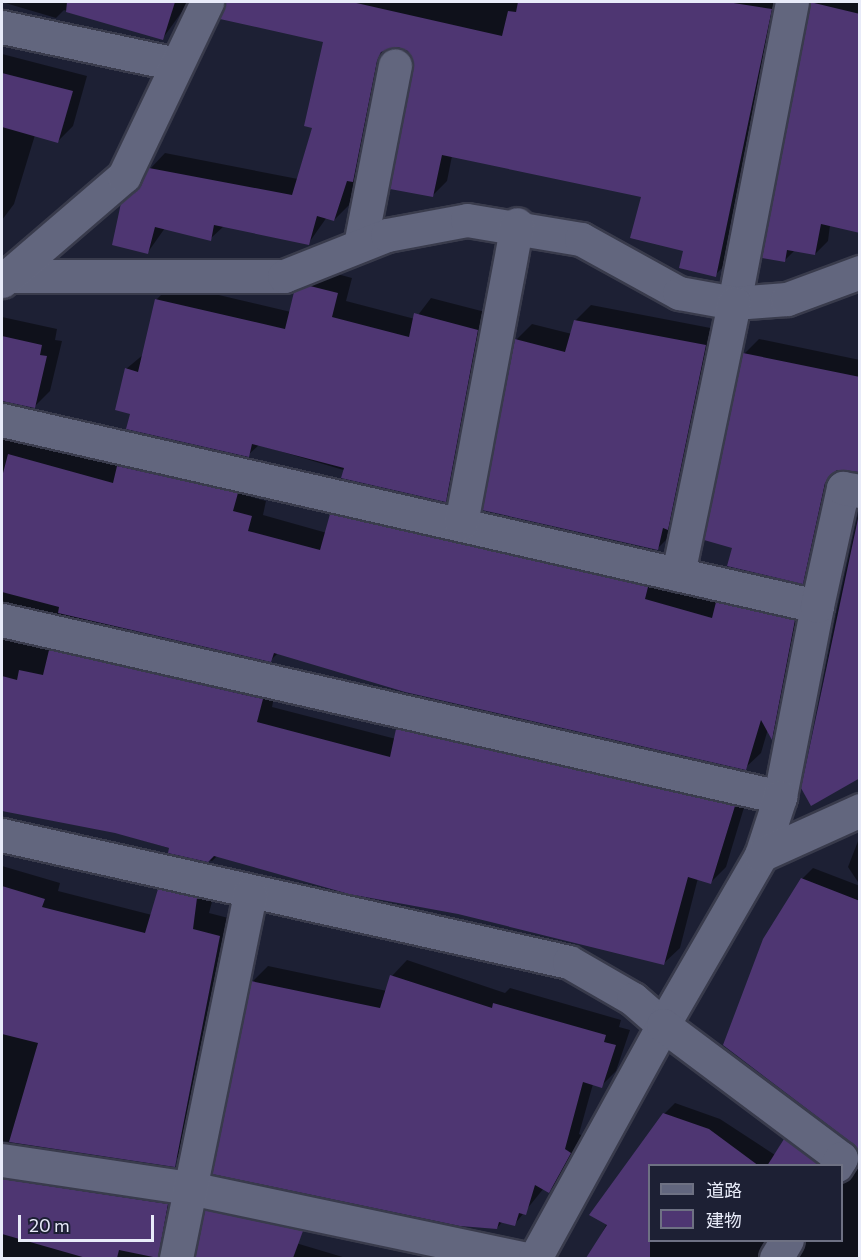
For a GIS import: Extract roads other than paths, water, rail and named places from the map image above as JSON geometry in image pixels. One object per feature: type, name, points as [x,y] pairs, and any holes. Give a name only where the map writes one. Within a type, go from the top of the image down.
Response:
[{"type":"street","points":[[5,278],[124,176],[207,2]]},
{"type":"street","points":[[678,574],[734,303],[792,2]]},
{"type":"street","points":[[2,27],[176,64]]},
{"type":"street","points":[[360,245],[395,65]]},
{"type":"street","points":[[5,278],[284,276],[360,245],[467,220],[517,224],[582,238],[679,293],[734,303],[787,299],[860,272]]},
{"type":"street","points":[[461,523],[517,224]]},
{"type":"street","points":[[2,420],[817,606]]},
{"type":"street","points":[[535,1258],[663,1026],[761,855],[780,797],[817,606],[843,488],[860,491]]},
{"type":"street","points":[[2,620],[780,797]]},
{"type":"street","points":[[761,855],[860,810]]},
{"type":"street","points":[[2,835],[250,893],[569,962],[633,999],[663,1026],[845,1164]]},
{"type":"street","points":[[176,1258],[250,893]]},
{"type":"street","points":[[2,1160],[190,1188],[522,1258]]},
{"type":"street","points":[[776,1258],[786,1242]]}]
